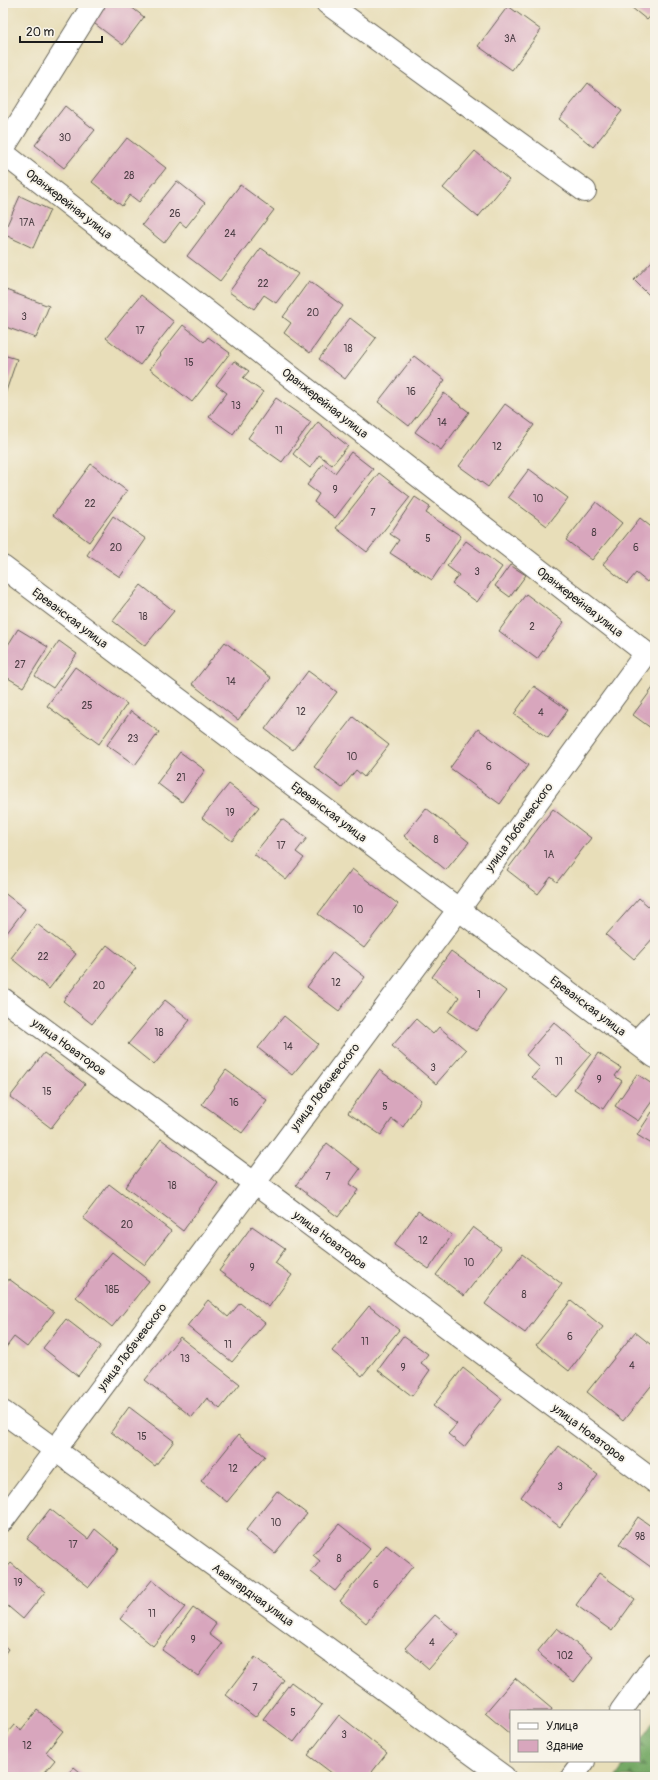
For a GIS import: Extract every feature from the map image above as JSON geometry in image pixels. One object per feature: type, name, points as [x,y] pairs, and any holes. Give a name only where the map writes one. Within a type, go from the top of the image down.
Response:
[{"type":"street","points":[[3,149],[94,3]]},
{"type":"street","points":[[327,3],[585,191]]},
{"type":"street","name":"Оранжерейная улица","points":[[3,153],[646,653]]},
{"type":"street","name":"Ереванская улица","points":[[3,567],[655,1057]]},
{"type":"street","name":"улица Лобачевского","points":[[3,1520],[458,909],[646,653]]},
{"type":"street","name":"улица Новаторов","points":[[3,999],[254,1183],[655,1482]]},
{"type":"street","points":[[636,1042],[655,1022]]},
{"type":"street","name":"Авангардная улица","points":[[3,1412],[504,1777]]},
{"type":"street","points":[[622,1710],[655,1664]]},
{"type":"street","points":[[572,1777],[583,1762]]},
{"type":"green space","points":[[655,1719],[655,1777],[616,1777],[626,1762],[640,1762],[640,1742]]},
{"type":"building","points":[[104,3],[126,3],[144,17],[123,45],[91,21]]},
{"type":"building","points":[[626,3],[655,3],[655,11],[647,20]]},
{"type":"building","points":[[508,6],[541,30],[512,70],[478,46]]},
{"type":"building","points":[[588,83],[622,111],[593,147],[559,119]]},
{"type":"building","points":[[65,106],[95,130],[64,168],[35,145]]},
{"type":"building","points":[[127,138],[166,168],[139,202],[130,195],[122,206],[92,182]]},
{"type":"building","points":[[475,151],[509,180],[478,217],[443,188]]},
{"type":"building","points":[[177,181],[205,203],[186,227],[180,222],[164,243],[142,225]]},
{"type":"building","points":[[240,185],[274,210],[220,281],[187,256]]},
{"type":"building","points":[[20,196],[50,210],[33,248],[3,234]]},
{"type":"building","points":[[261,248],[298,274],[276,303],[264,295],[254,309],[229,292]]},
{"type":"building","points":[[655,258],[655,301],[634,280]]},
{"type":"building","points":[[309,281],[343,306],[310,353],[284,333],[291,323],[283,317]]},
{"type":"building","points":[[3,289],[49,306],[36,338],[3,326]]},
{"type":"building","points":[[141,295],[174,322],[140,365],[106,338]]},
{"type":"building","points":[[350,318],[376,338],[345,379],[319,359]]},
{"type":"building","points":[[183,325],[204,342],[208,337],[230,353],[192,402],[150,369]]},
{"type":"building","points":[[3,355],[17,359],[3,400]]},
{"type":"building","points":[[414,356],[445,380],[409,426],[378,402]]},
{"type":"building","points":[[234,361],[249,371],[243,378],[263,392],[233,434],[209,417],[227,393],[216,385]]},
{"type":"building","points":[[444,393],[469,412],[441,450],[415,432]]},
{"type":"building","points":[[276,398],[311,422],[282,462],[248,438]]},
{"type":"building","points":[[505,404],[534,425],[488,487],[459,466]]},
{"type":"building","points":[[318,422],[348,446],[332,465],[319,455],[310,468],[293,454]]},
{"type":"building","points":[[351,452],[373,469],[335,518],[314,502],[319,494],[307,485],[323,464],[335,473]]},
{"type":"building","points":[[91,464],[127,491],[89,542],[53,515]]},
{"type":"building","points":[[529,469],[568,498],[547,526],[508,497]]},
{"type":"building","points":[[379,473],[410,497],[367,552],[336,528]]},
{"type":"building","points":[[415,497],[430,507],[426,513],[461,536],[432,580],[390,553],[399,540],[390,534]]},
{"type":"building","points":[[596,502],[622,523],[592,560],[566,540]]},
{"type":"building","points":[[113,516],[146,539],[120,577],[87,555]]},
{"type":"building","points":[[640,518],[655,530],[655,572],[647,582],[636,573],[627,584],[603,564]]},
{"type":"building","points":[[466,541],[502,567],[477,602],[452,584],[459,575],[447,566]]},
{"type":"building","points":[[510,565],[526,575],[510,597],[495,586]]},
{"type":"building","points":[[141,585],[174,611],[145,646],[113,621]]},
{"type":"building","points":[[526,594],[564,622],[537,659],[499,631]]},
{"type":"building","points":[[18,629],[48,647],[23,687],[3,675],[3,653]]},
{"type":"building","points":[[59,641],[77,654],[53,688],[35,676]]},
{"type":"building","points":[[225,642],[271,678],[238,720],[192,684]]},
{"type":"building","points":[[75,667],[127,704],[99,744],[47,706]]},
{"type":"building","points":[[308,671],[337,692],[293,750],[265,729]]},
{"type":"building","points":[[655,685],[655,731],[633,715]]},
{"type":"building","points":[[534,686],[568,710],[548,738],[514,714]]},
{"type":"building","points":[[131,711],[159,732],[135,765],[107,745]]},
{"type":"building","points":[[353,717],[389,745],[364,777],[356,770],[342,788],[314,767]]},
{"type":"building","points":[[478,729],[528,765],[500,804],[450,768]]},
{"type":"building","points":[[180,752],[205,770],[182,802],[157,783]]},
{"type":"building","points":[[229,784],[259,807],[232,841],[202,818]]},
{"type":"building","points":[[426,808],[469,842],[446,870],[404,836]]},
{"type":"building","points":[[553,809],[591,838],[557,882],[551,877],[538,894],[507,870]]},
{"type":"building","points":[[282,819],[307,838],[296,852],[304,858],[286,880],[254,854]]},
{"type":"building","points":[[352,869],[398,904],[364,948],[318,914]]},
{"type":"building","points":[[3,892],[25,909],[3,938]]},
{"type":"building","points":[[639,898],[655,912],[655,936],[634,959],[606,935]]},
{"type":"building","points":[[37,924],[76,954],[49,989],[11,958]]},
{"type":"building","points":[[107,945],[136,968],[92,1024],[63,1001]]},
{"type":"building","points":[[451,951],[506,991],[476,1031],[449,1012],[459,997],[432,977]]},
{"type":"building","points":[[333,952],[365,977],[339,1011],[307,987]]},
{"type":"building","points":[[165,1000],[190,1020],[154,1065],[128,1044]]},
{"type":"building","points":[[284,1016],[318,1044],[292,1075],[258,1048]]},
{"type":"building","points":[[416,1019],[433,1034],[439,1027],[466,1050],[436,1084],[392,1046]]},
{"type":"building","points":[[554,1022],[591,1054],[555,1096],[532,1077],[540,1068],[526,1055]]},
{"type":"building","points":[[44,1053],[85,1084],[51,1128],[10,1097]]},
{"type":"building","points":[[598,1053],[621,1068],[615,1076],[622,1081],[603,1109],[574,1089]]},
{"type":"building","points":[[226,1070],[267,1100],[242,1133],[202,1104]]},
{"type":"building","points":[[379,1070],[421,1100],[403,1127],[392,1119],[381,1135],[348,1113]]},
{"type":"building","points":[[637,1074],[655,1086],[655,1097],[638,1121],[615,1106]]},
{"type":"building","points":[[652,1112],[655,1115],[655,1146],[637,1135]]},
{"type":"building","points":[[161,1139],[218,1183],[183,1231],[125,1187]]},
{"type":"building","points":[[327,1143],[360,1169],[349,1184],[358,1190],[338,1217],[296,1185]]},
{"type":"building","points":[[109,1184],[171,1231],[145,1265],[83,1218]]},
{"type":"building","points":[[418,1211],[452,1235],[429,1269],[394,1245]]},
{"type":"building","points":[[252,1226],[285,1249],[275,1263],[292,1275],[269,1307],[219,1271]]},
{"type":"building","points":[[473,1227],[501,1248],[464,1296],[436,1275]]},
{"type":"building","points":[[112,1252],[149,1281],[112,1327],[76,1297]]},
{"type":"building","points":[[522,1254],[562,1284],[525,1333],[485,1304]]},
{"type":"building","points":[[9,1279],[54,1312],[27,1347],[14,1337],[4,1350],[3,1288]]},
{"type":"building","points":[[208,1300],[228,1317],[240,1303],[265,1323],[232,1362],[187,1326]]},
{"type":"building","points":[[571,1301],[603,1327],[569,1371],[536,1345]]},
{"type":"building","points":[[369,1306],[399,1330],[362,1376],[332,1351]]},
{"type":"building","points":[[66,1319],[101,1346],[78,1376],[43,1348]]},
{"type":"building","points":[[635,1332],[655,1348],[655,1381],[623,1421],[587,1392]]},
{"type":"building","points":[[403,1336],[428,1354],[421,1363],[430,1370],[412,1396],[378,1370]]},
{"type":"building","points":[[180,1337],[240,1384],[220,1409],[207,1398],[192,1417],[145,1380]]},
{"type":"building","points":[[463,1368],[502,1399],[464,1447],[448,1434],[457,1424],[433,1406]]},
{"type":"building","points":[[129,1407],[174,1441],[155,1466],[111,1432]]},
{"type":"building","points":[[238,1435],[265,1456],[227,1502],[201,1481]]},
{"type":"building","points":[[559,1446],[598,1475],[560,1527],[521,1497]]},
{"type":"building","points":[[277,1491],[307,1514],[275,1553],[246,1530]]},
{"type":"building","points":[[50,1509],[88,1539],[95,1529],[119,1549],[89,1587],[27,1539]]},
{"type":"building","points":[[638,1517],[655,1529],[655,1570],[619,1544]]},
{"type":"building","points":[[339,1524],[370,1549],[335,1591],[311,1572],[320,1561],[313,1555]]},
{"type":"building","points":[[386,1545],[413,1566],[366,1623],[340,1601]]},
{"type":"building","points":[[11,1563],[45,1592],[23,1619],[3,1602],[3,1572]]},
{"type":"building","points":[[599,1573],[635,1599],[612,1631],[576,1605]]},
{"type":"building","points":[[152,1580],[185,1607],[153,1646],[120,1619]]},
{"type":"building","points":[[193,1608],[216,1624],[209,1634],[222,1644],[198,1676],[162,1650]]},
{"type":"building","points":[[435,1615],[459,1635],[429,1669],[405,1648]]},
{"type":"building","points":[[557,1628],[593,1657],[574,1682],[537,1652]]},
{"type":"building","points":[[3,1645],[8,1649],[3,1656]]},
{"type":"building","points":[[255,1657],[284,1680],[255,1717],[226,1695]]},
{"type":"building","points":[[515,1678],[552,1709],[510,1710],[510,1734],[485,1713]]},
{"type":"building","points":[[291,1682],[322,1705],[294,1742],[263,1719]]},
{"type":"building","points":[[37,1710],[63,1731],[46,1752],[55,1760],[41,1777],[3,1777],[3,1738],[14,1725],[21,1730]]},
{"type":"building","points":[[339,1715],[387,1753],[368,1777],[337,1777],[308,1755]]},
{"type":"building","points":[[74,1767],[86,1777],[66,1777]]}]
